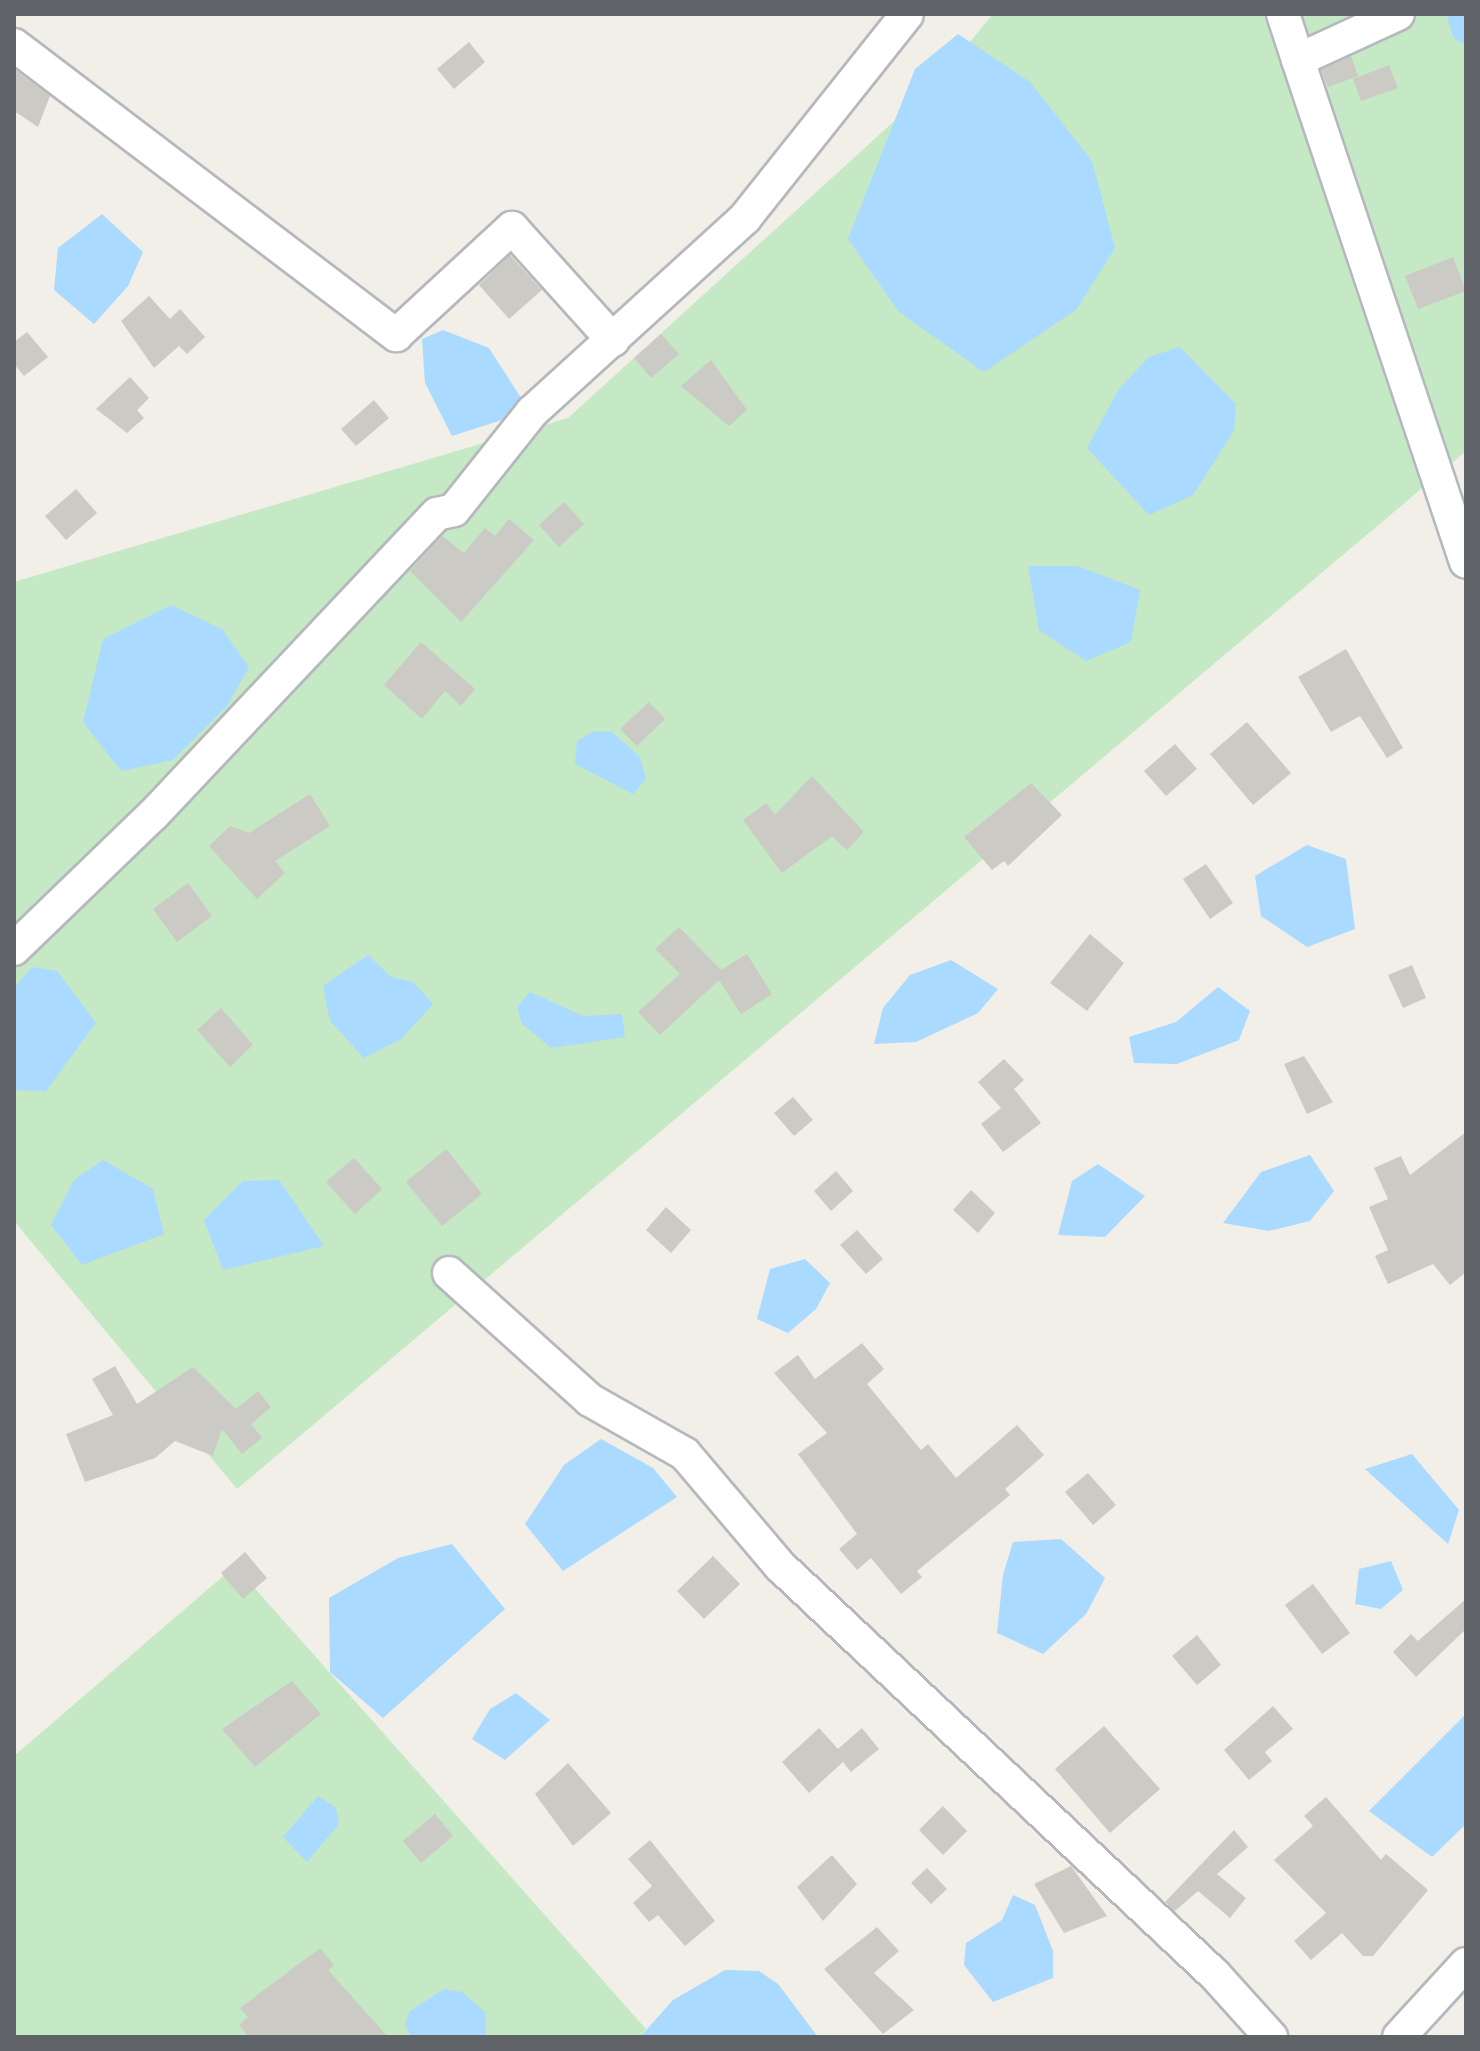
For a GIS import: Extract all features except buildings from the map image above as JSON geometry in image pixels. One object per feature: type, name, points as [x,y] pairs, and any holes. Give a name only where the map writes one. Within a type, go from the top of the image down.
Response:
[{"type":"street","points":[[14,949],[153,815],[437,514],[454,510],[532,412],[745,218],[907,14]]},
{"type":"street","points":[[1283,14],[1466,562]]},
{"type":"street","points":[[1298,60],[1398,14]]},
{"type":"street","points":[[14,45],[396,335],[512,228],[613,340]]},
{"type":"street","points":[[449,1273],[590,1400],[685,1454],[780,1566],[1215,1975],[1271,2037]]},
{"type":"street","points":[[1399,2037],[1466,1964]]},
{"type":"green space","points":[[993,14],[1466,14],[1466,451],[237,1489],[14,1221],[14,582],[568,418],[935,84]]},
{"type":"green space","points":[[235,1566],[646,2029],[640,2037],[14,2037],[14,1756]]},
{"type":"water","points":[[958,34],[1030,82],[1092,161],[1115,248],[1076,310],[984,372],[899,312],[848,239],[915,69]]},
{"type":"water","points":[[102,214],[143,252],[128,286],[94,324],[54,290],[58,248]]},
{"type":"water","points":[[443,330],[489,348],[521,398],[508,418],[452,436],[425,383],[422,339]]},
{"type":"water","points":[[1180,347],[1236,404],[1234,431],[1193,495],[1149,515],[1087,448],[1119,389],[1149,357]]},
{"type":"water","points":[[1028,566],[1078,566],[1140,590],[1131,642],[1086,661],[1039,630]]},
{"type":"water","points":[[171,605],[222,629],[249,667],[227,706],[173,760],[121,771],[83,722],[103,639]]},
{"type":"water","points":[[594,731],[612,732],[640,757],[646,779],[633,794],[575,764],[577,741]]},
{"type":"water","points":[[1307,845],[1346,859],[1355,929],[1307,947],[1261,916],[1255,876]]},
{"type":"water","points":[[368,955],[391,977],[413,982],[433,1004],[401,1039],[364,1058],[330,1021],[323,986]]},
{"type":"water","points":[[951,960],[998,989],[978,1013],[916,1042],[874,1044],[883,1008],[910,975]]},
{"type":"water","points":[[32,967],[57,971],[96,1023],[46,1091],[14,1090],[14,988]]},
{"type":"water","points":[[1218,987],[1250,1011],[1239,1040],[1177,1064],[1134,1063],[1129,1037],[1176,1022]]},
{"type":"water","points":[[530,992],[583,1016],[622,1014],[625,1037],[551,1048],[522,1024],[517,1007]]},
{"type":"water","points":[[1310,1155],[1334,1191],[1310,1221],[1269,1231],[1223,1223],[1261,1172]]},
{"type":"water","points":[[103,1160],[153,1189],[164,1234],[82,1265],[51,1225],[74,1180]]},
{"type":"water","points":[[1098,1164],[1145,1196],[1105,1237],[1058,1235],[1072,1181]]},
{"type":"water","points":[[279,1180],[324,1246],[223,1270],[204,1220],[243,1181]]},
{"type":"water","points":[[805,1259],[830,1283],[816,1309],[788,1333],[757,1319],[770,1269]]},
{"type":"water","points":[[601,1439],[653,1468],[677,1497],[563,1571],[525,1524],[564,1465]]},
{"type":"water","points":[[1412,1454],[1459,1510],[1448,1544],[1365,1469]]},
{"type":"water","points":[[1061,1539],[1105,1578],[1086,1614],[1043,1654],[997,1633],[1003,1575],[1013,1542]]},
{"type":"water","points":[[452,1544],[505,1609],[383,1718],[330,1672],[329,1598],[398,1558]]},
{"type":"water","points":[[1391,1561],[1403,1590],[1381,1609],[1355,1604],[1359,1569]]},
{"type":"water","points":[[516,1693],[550,1720],[505,1760],[472,1739],[490,1709]]},
{"type":"water","points":[[1466,1714],[1466,1824],[1432,1857],[1369,1811]]},
{"type":"water","points":[[318,1796],[336,1808],[339,1824],[307,1862],[283,1837]]},
{"type":"water","points":[[1013,1895],[1035,1905],[1053,1951],[1053,1978],[993,2002],[964,1965],[966,1943],[1002,1920]]},
{"type":"water","points":[[725,1970],[759,1971],[778,1984],[818,2037],[640,2037],[673,2000]]},
{"type":"water","points":[[444,1989],[462,1992],[485,2012],[486,2037],[411,2037],[405,2024],[410,2011]]},
{"type":"waterway","points":[[1462,14],[1466,28]]}]
